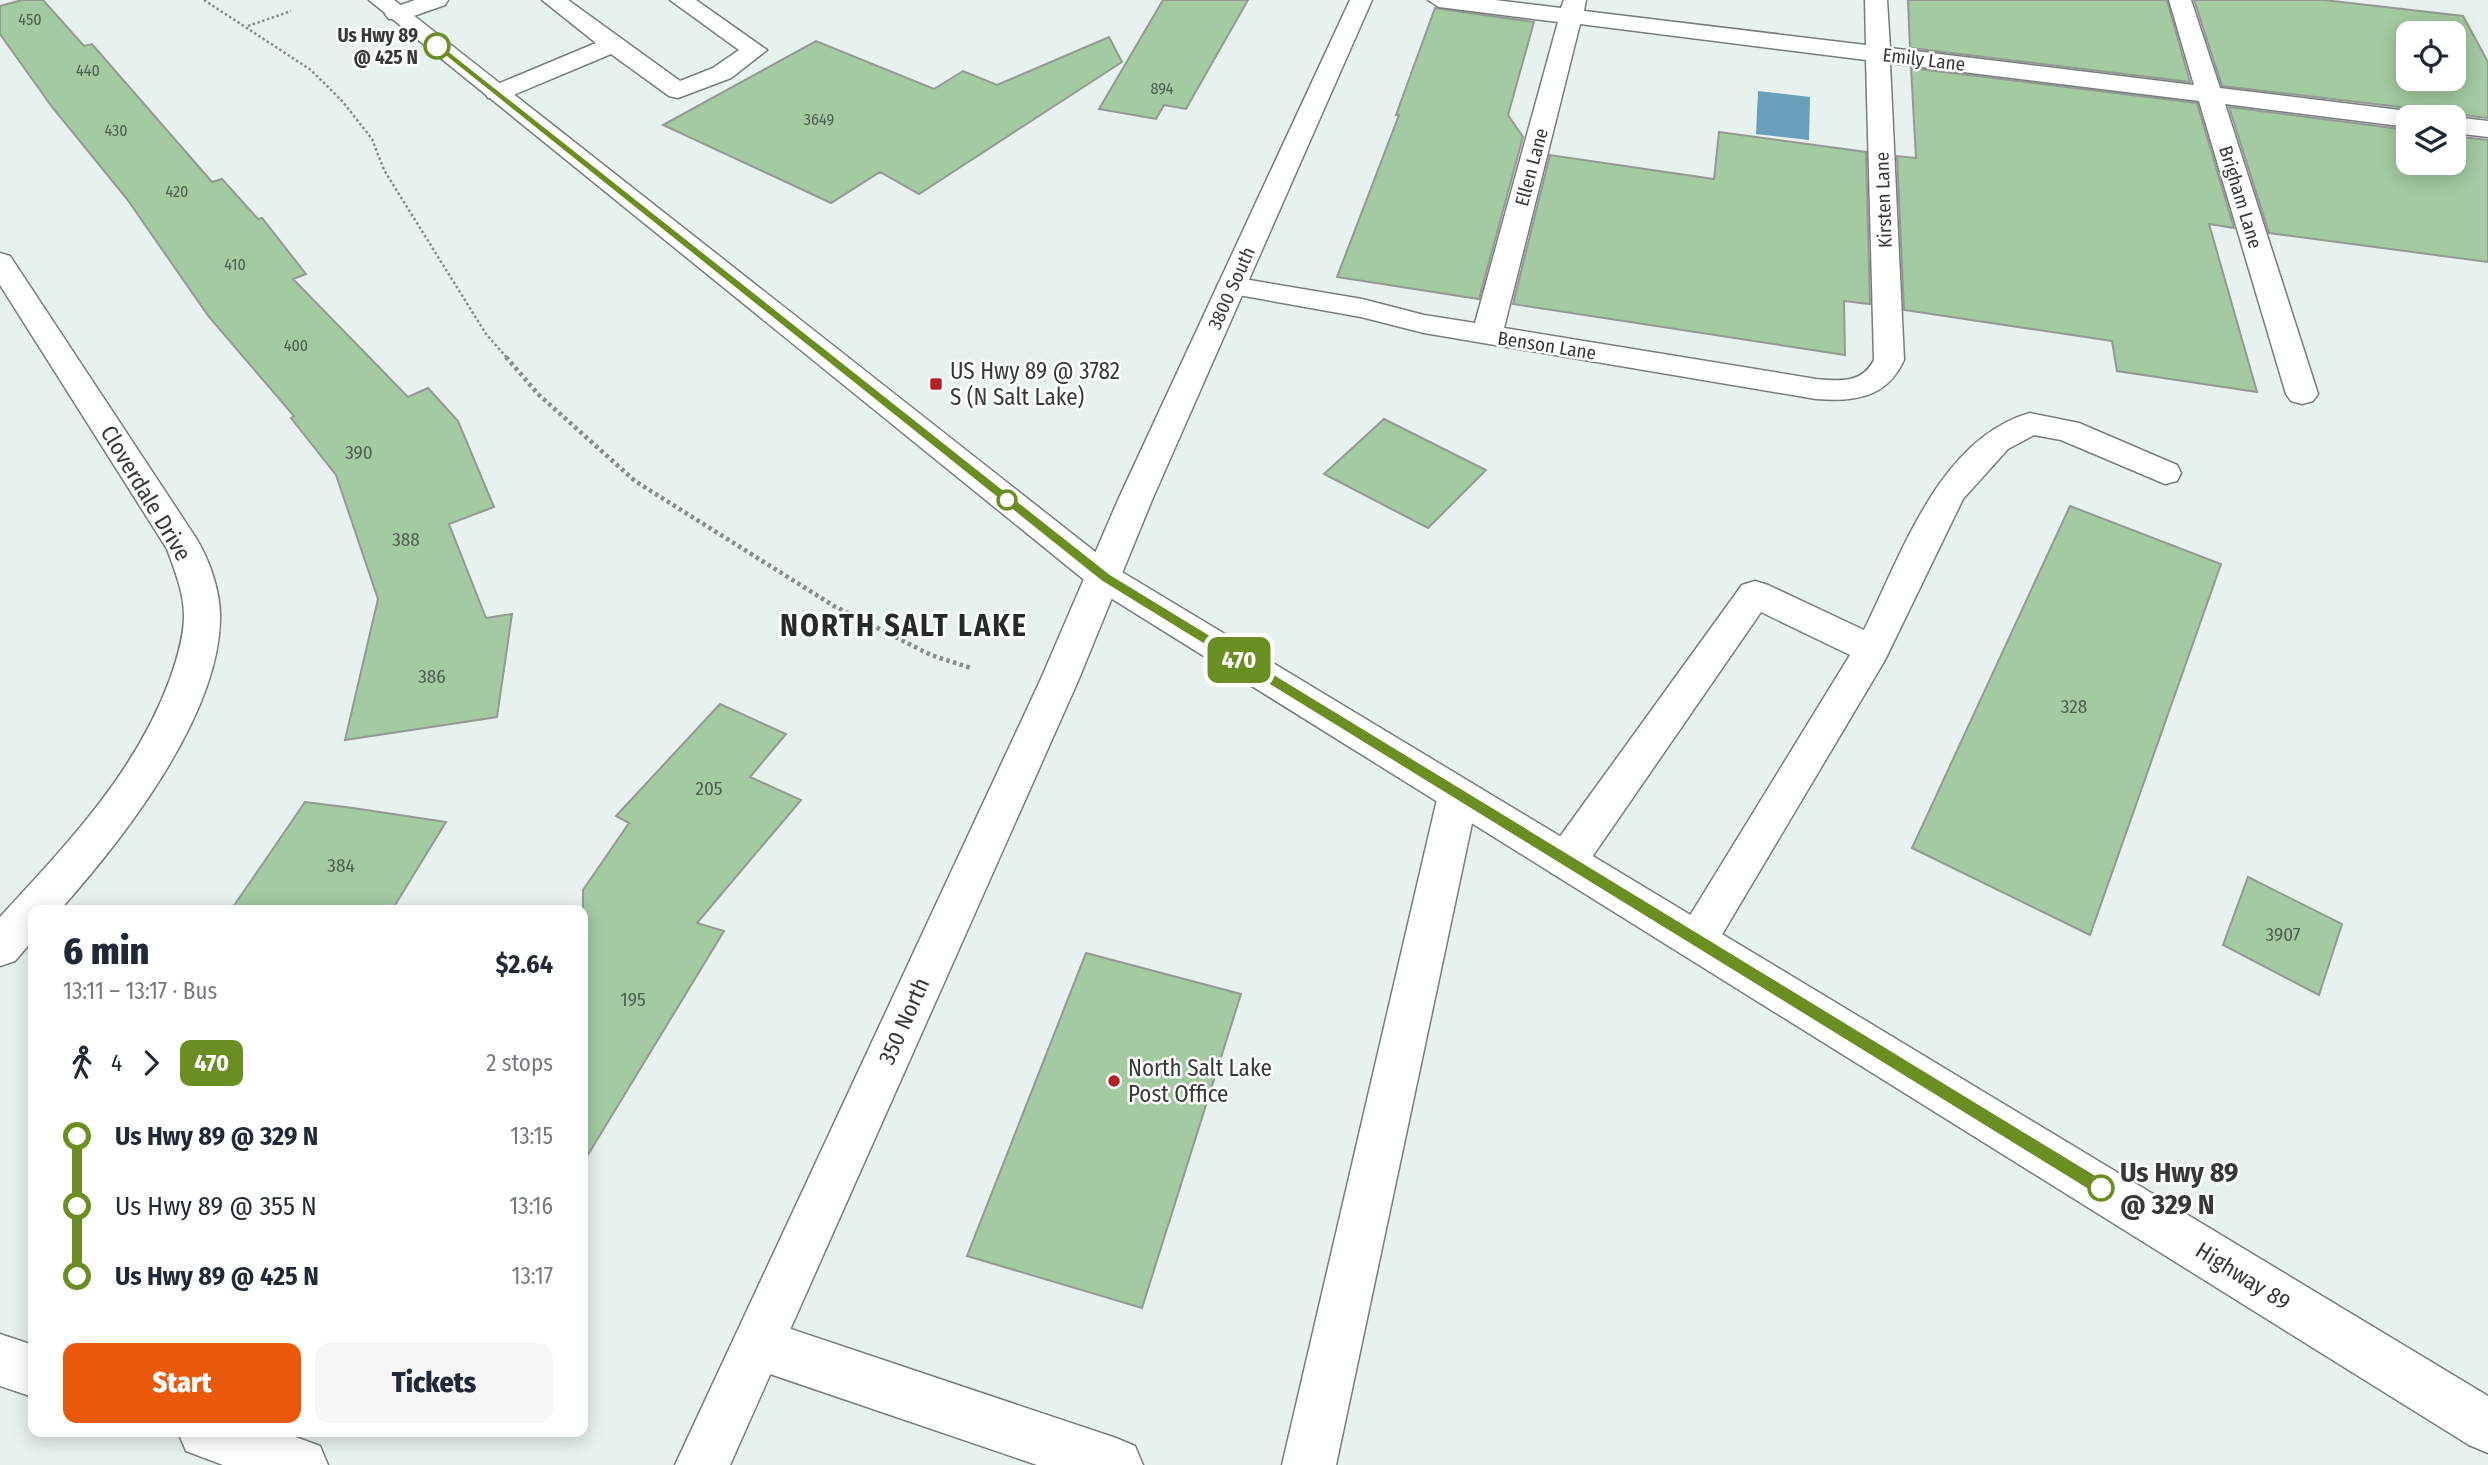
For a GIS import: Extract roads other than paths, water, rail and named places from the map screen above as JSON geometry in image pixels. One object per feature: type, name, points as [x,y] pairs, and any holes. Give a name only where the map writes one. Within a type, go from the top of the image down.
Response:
[{"type":"street","points":[[388,7],[437,0]]},
{"type":"street","points":[[553,0],[678,91],[722,73],[755,50],[681,0]]},
{"type":"street","name":"3800 South","points":[[1105,578],[1135,500],[1361,0]]},
{"type":"street","name":"Emily Lane","points":[[1439,0],[1573,8],[1878,54],[2396,118]]},
{"type":"street","name":"Kirsten Lane","points":[[1863,388],[1885,372],[1889,360],[1877,0]]},
{"type":"street","name":"Brigham Lane","points":[[2180,0],[2302,394]]},
{"type":"street","name":"Highway 89","points":[[388,7],[1105,578],[2488,1426]]},
{"type":"street","name":"Ellen Lane","points":[[1487,335],[1573,8]]},
{"type":"street","points":[[497,93],[614,44]]},
{"type":"street","points":[[2466,126],[2488,129]]},
{"type":"street","name":"Cloverdale Drive","points":[[0,262],[184,547],[199,585],[203,615],[185,690],[170,728],[144,776],[114,817],[37,905]]},
{"type":"street","name":"Benson Lane","points":[[1232,286],[1362,308],[1424,324],[1487,335],[1816,388],[1850,391],[1863,388]]},
{"type":"street","points":[[1696,940],[1872,650],[1949,493],[1997,441],[2029,424],[2068,431],[2165,473]]},
{"type":"street","name":"350 North","points":[[702,1465],[1105,578]]},
{"type":"street","points":[[1566,861],[1755,594],[1872,650]]},
{"type":"street","points":[[1309,1465],[1458,795]]},
{"type":"street","name":"Cloverdale Drive","points":[[0,947],[28,916]]},
{"type":"street","points":[[758,1343],[1116,1465]]},
{"type":"street","points":[[0,1360],[28,1369]]},
{"type":"street","points":[[220,1437],[301,1465]]},
{"type":"water","points":[[1758,91],[1810,97],[1809,140],[1756,134]]},
{"type":"place","name":"Us Hwy 89 @ 425 N","points":[[437,46]]},
{"type":"place","name":"US Hwy 89 @ 3782 S (N Salt Lake)","points":[[936,384]]},
{"type":"place","name":"North Salt Lake Post Office","points":[[1114,1081]]},
{"type":"place","name":"Us Hwy 89 @ 329 N","points":[[2101,1188]]},
{"type":"district","name":"NORTH SALT LAKE","points":[[904,626]]}]
